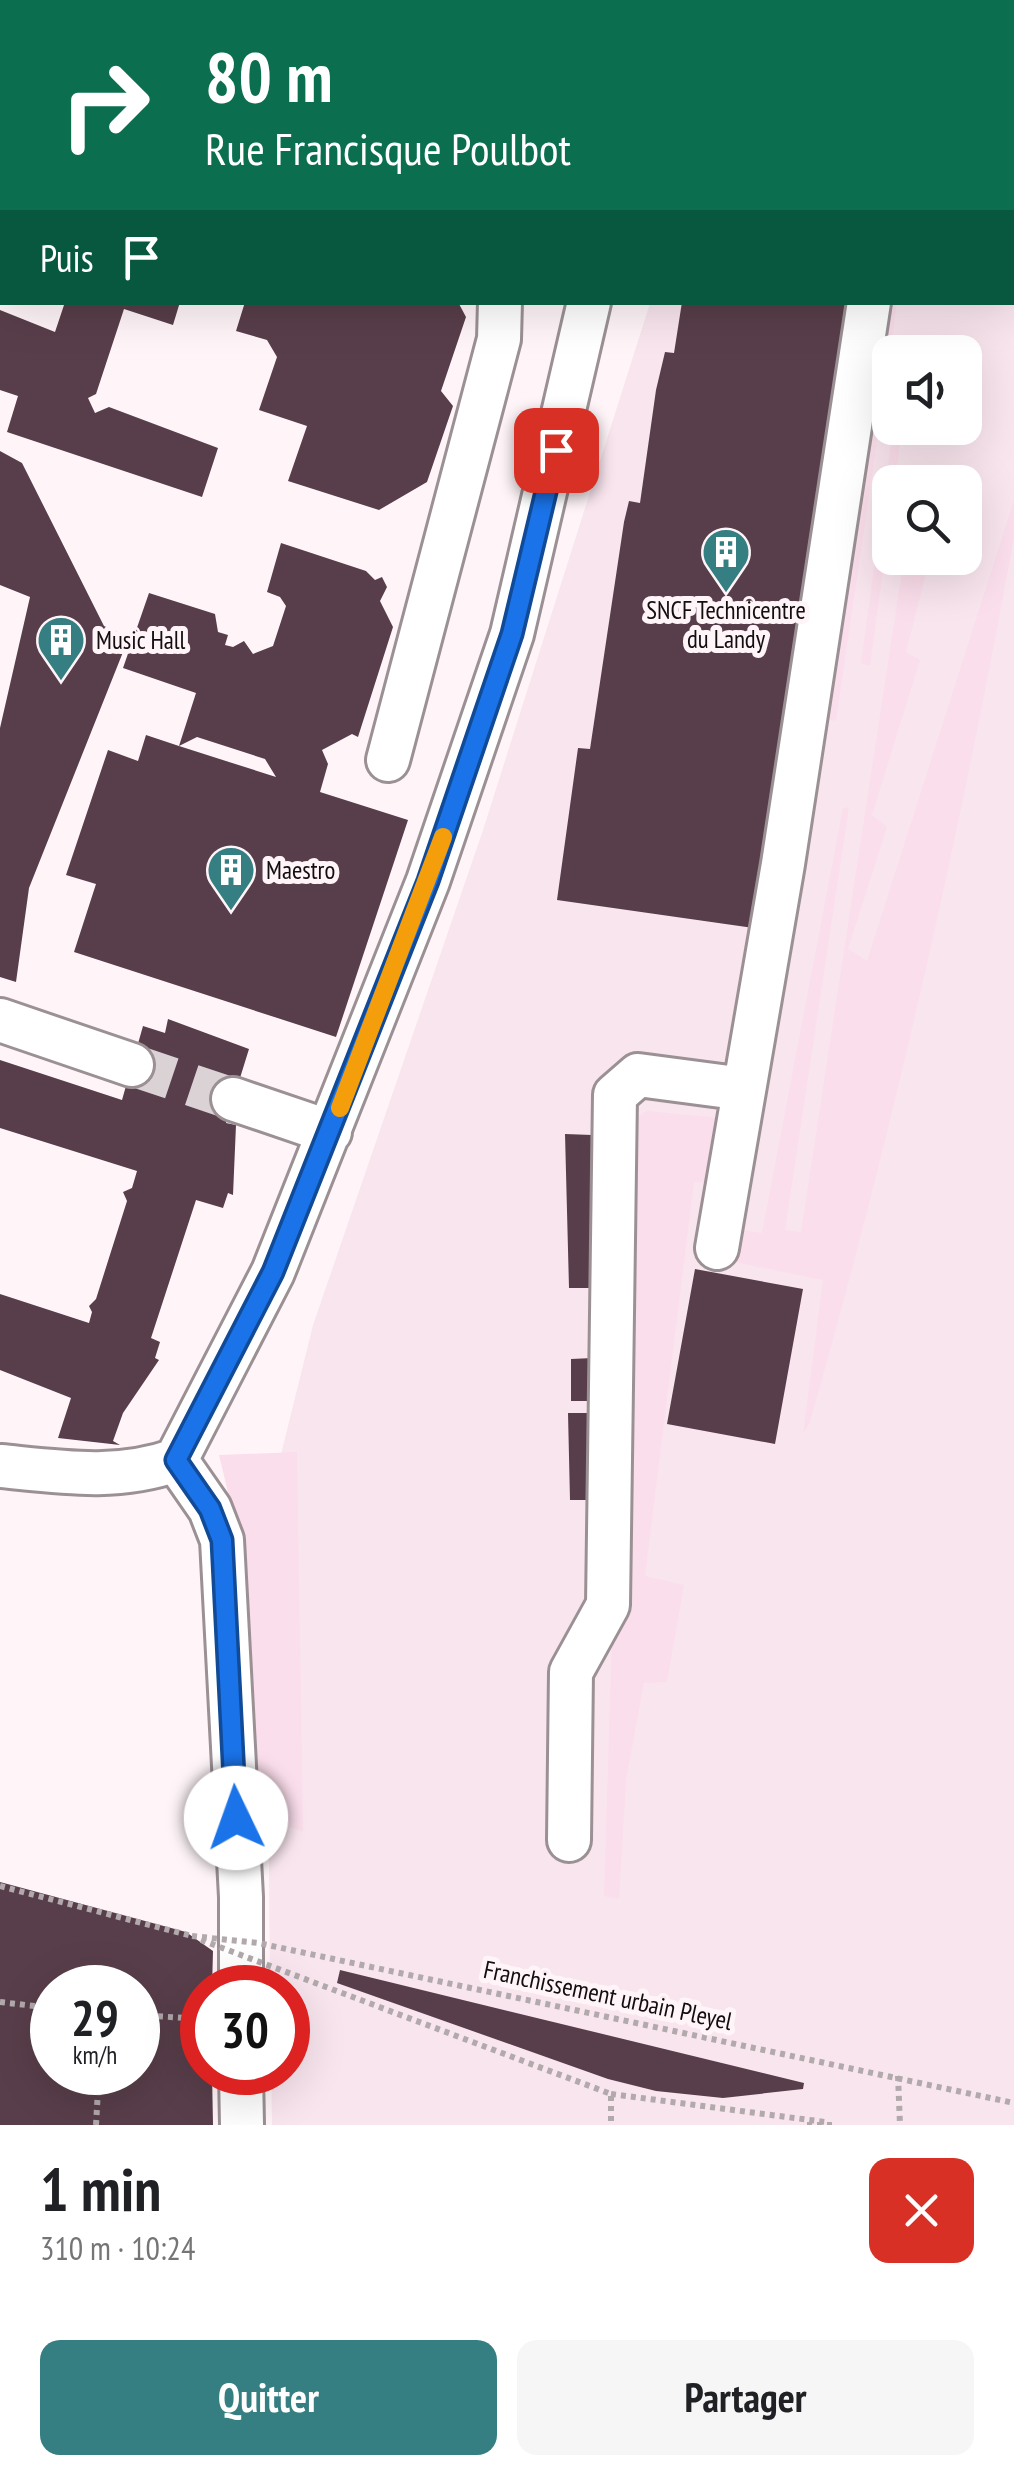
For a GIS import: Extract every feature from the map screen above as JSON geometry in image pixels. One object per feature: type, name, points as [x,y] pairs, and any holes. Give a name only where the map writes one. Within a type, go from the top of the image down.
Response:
[{"type":"street","points":[[388,760],[499,340],[500,305]]},
{"type":"street","points":[[717,1248],[870,305]]},
{"type":"street","points":[[0,1466],[103,1476],[145,1471],[176,1460],[273,1272],[428,881],[512,634],[588,307]]},
{"type":"street","points":[[0,1020],[132,1065]]},
{"type":"street","points":[[568,1840],[571,1672],[608,1605],[615,1095],[638,1075],[744,1088]]},
{"type":"street","points":[[233,1099],[330,1132]]},
{"type":"street","points":[[176,1460],[210,1509],[222,1540],[241,1897],[240,1965]]},
{"type":"street","points":[[242,2095],[242,2125]]},
{"type":"path","points":[[0,1886],[192,1936],[611,2094],[837,2125]]},
{"type":"path","name":"Franchissement urbain Pleyel","points":[[192,1936],[258,1943],[898,2076],[1014,2104]]},
{"type":"path","points":[[0,2002],[30,2005]]},
{"type":"path","points":[[898,2076],[900,2125]]},
{"type":"path","points":[[611,2094],[611,2125]]},
{"type":"path","points":[[96,2125],[97,2095]]},
{"type":"path","points":[[807,2125],[825,2122]]},
{"type":"shaded area","name":"SNCF Technicentre du Landy","points":[[649,305],[1014,305],[1014,2125],[272,2125],[271,2095],[310,2095],[310,1965],[270,1965],[268,1759],[250,1579],[313,1325],[483,830]]},
{"type":"shaded area","points":[[882,305],[897,305],[892,335],[878,335]]},
{"type":"shaded area","points":[[872,377],[872,445],[876,445],[836,721],[826,719]]},
{"type":"shaded area","points":[[891,445],[900,445],[897,465],[888,465]]},
{"type":"shaded area","points":[[1014,500],[1014,537],[993,649],[923,982],[840,1312],[810,1422],[803,1434],[823,1280],[735,1262],[743,1230],[762,1233],[843,808],[849,807],[785,1230],[801,1232],[901,575],[926,575],[906,652],[920,660],[872,815],[887,827],[848,949],[867,961]]},
{"type":"shaded area","points":[[873,575],[882,575],[870,666],[861,663]]},
{"type":"shaded area","points":[[647,1111],[720,1118],[710,1183],[694,1182],[645,1576],[684,1585],[667,1682],[644,1683],[626,1780],[619,1899],[604,1896],[628,1123]]},
{"type":"shaded area","points":[[297,1452],[303,1832],[260,1815],[235,1522],[219,1455]]},
{"type":"building","points":[[64,305],[179,305],[173,325],[124,309],[96,394],[88,398],[95,413],[109,407],[218,448],[202,497],[7,432],[18,396],[0,390],[0,310],[55,332]]},
{"type":"building","points":[[244,305],[460,305],[466,317],[441,391],[453,406],[427,482],[379,510],[288,481],[307,426],[259,410],[277,357],[267,340],[236,331]]},
{"type":"building","name":"SNCF Technicentre du Landy","points":[[682,305],[858,305],[767,930],[557,900],[578,748],[590,749],[624,522],[629,501],[640,503],[656,390],[665,352],[674,353]]},
{"type":"building","name":"Music Hall","points":[[0,451],[22,463],[104,626],[129,637],[29,888],[16,982],[0,977],[0,728],[30,597],[0,585]]},
{"type":"building","name":"Maestro","points":[[281,543],[366,571],[375,580],[382,577],[387,587],[380,601],[393,627],[358,737],[352,734],[322,750],[328,764],[320,792],[408,820],[336,1037],[74,952],[96,884],[66,875],[108,750],[138,761],[146,735],[179,746],[196,693],[123,668],[149,593],[215,614],[218,632],[228,635],[225,645],[233,647],[244,641],[253,654],[273,646],[286,606],[280,597],[267,592]],"holes":[[[197,737],[265,759],[276,777],[179,746]]]},
{"type":"building","points":[[168,1019],[249,1049],[226,1123],[236,1125],[233,1195],[228,1193],[223,1208],[196,1200],[151,1338],[160,1342],[155,1358],[159,1360],[123,1413],[113,1441],[120,1445],[58,1438],[71,1398],[0,1370],[0,1294],[89,1323],[89,1306],[96,1299],[127,1201],[123,1192],[132,1188],[137,1171],[0,1128],[0,1060],[122,1100],[143,1026],[165,1033]]},
{"type":"building","points":[[565,1134],[592,1135],[594,1288],[569,1288]]},
{"type":"building","points":[[695,1269],[803,1289],[775,1444],[667,1424]]},
{"type":"building","points":[[593,1358],[593,1401],[571,1401],[571,1359]]},
{"type":"building","points":[[568,1413],[599,1413],[601,1500],[570,1500]]},
{"type":"building","points":[[0,1882],[186,1932],[213,1951],[213,1965],[180,1965],[180,2095],[212,2095],[213,2125],[0,2125]]},
{"type":"building","points":[[340,1970],[804,2083],[803,2089],[723,2098],[656,2091],[608,2079],[337,1983]]},
{"type":"tunnel","points":[[132,1065],[233,1099]]},
{"type":"slow traffic","points":[[340,1108],[443,837]]},
{"type":"place","name":"SNCF Technicentre du Landy","points":[[726,594]]},
{"type":"place","name":"Music Hall","points":[[61,682]]},
{"type":"place","name":"Maestro","points":[[231,912]]},
{"type":"route","points":[[236,1818],[222,1540],[210,1509],[176,1460],[273,1272],[428,881],[512,634],[556,450]]}]
